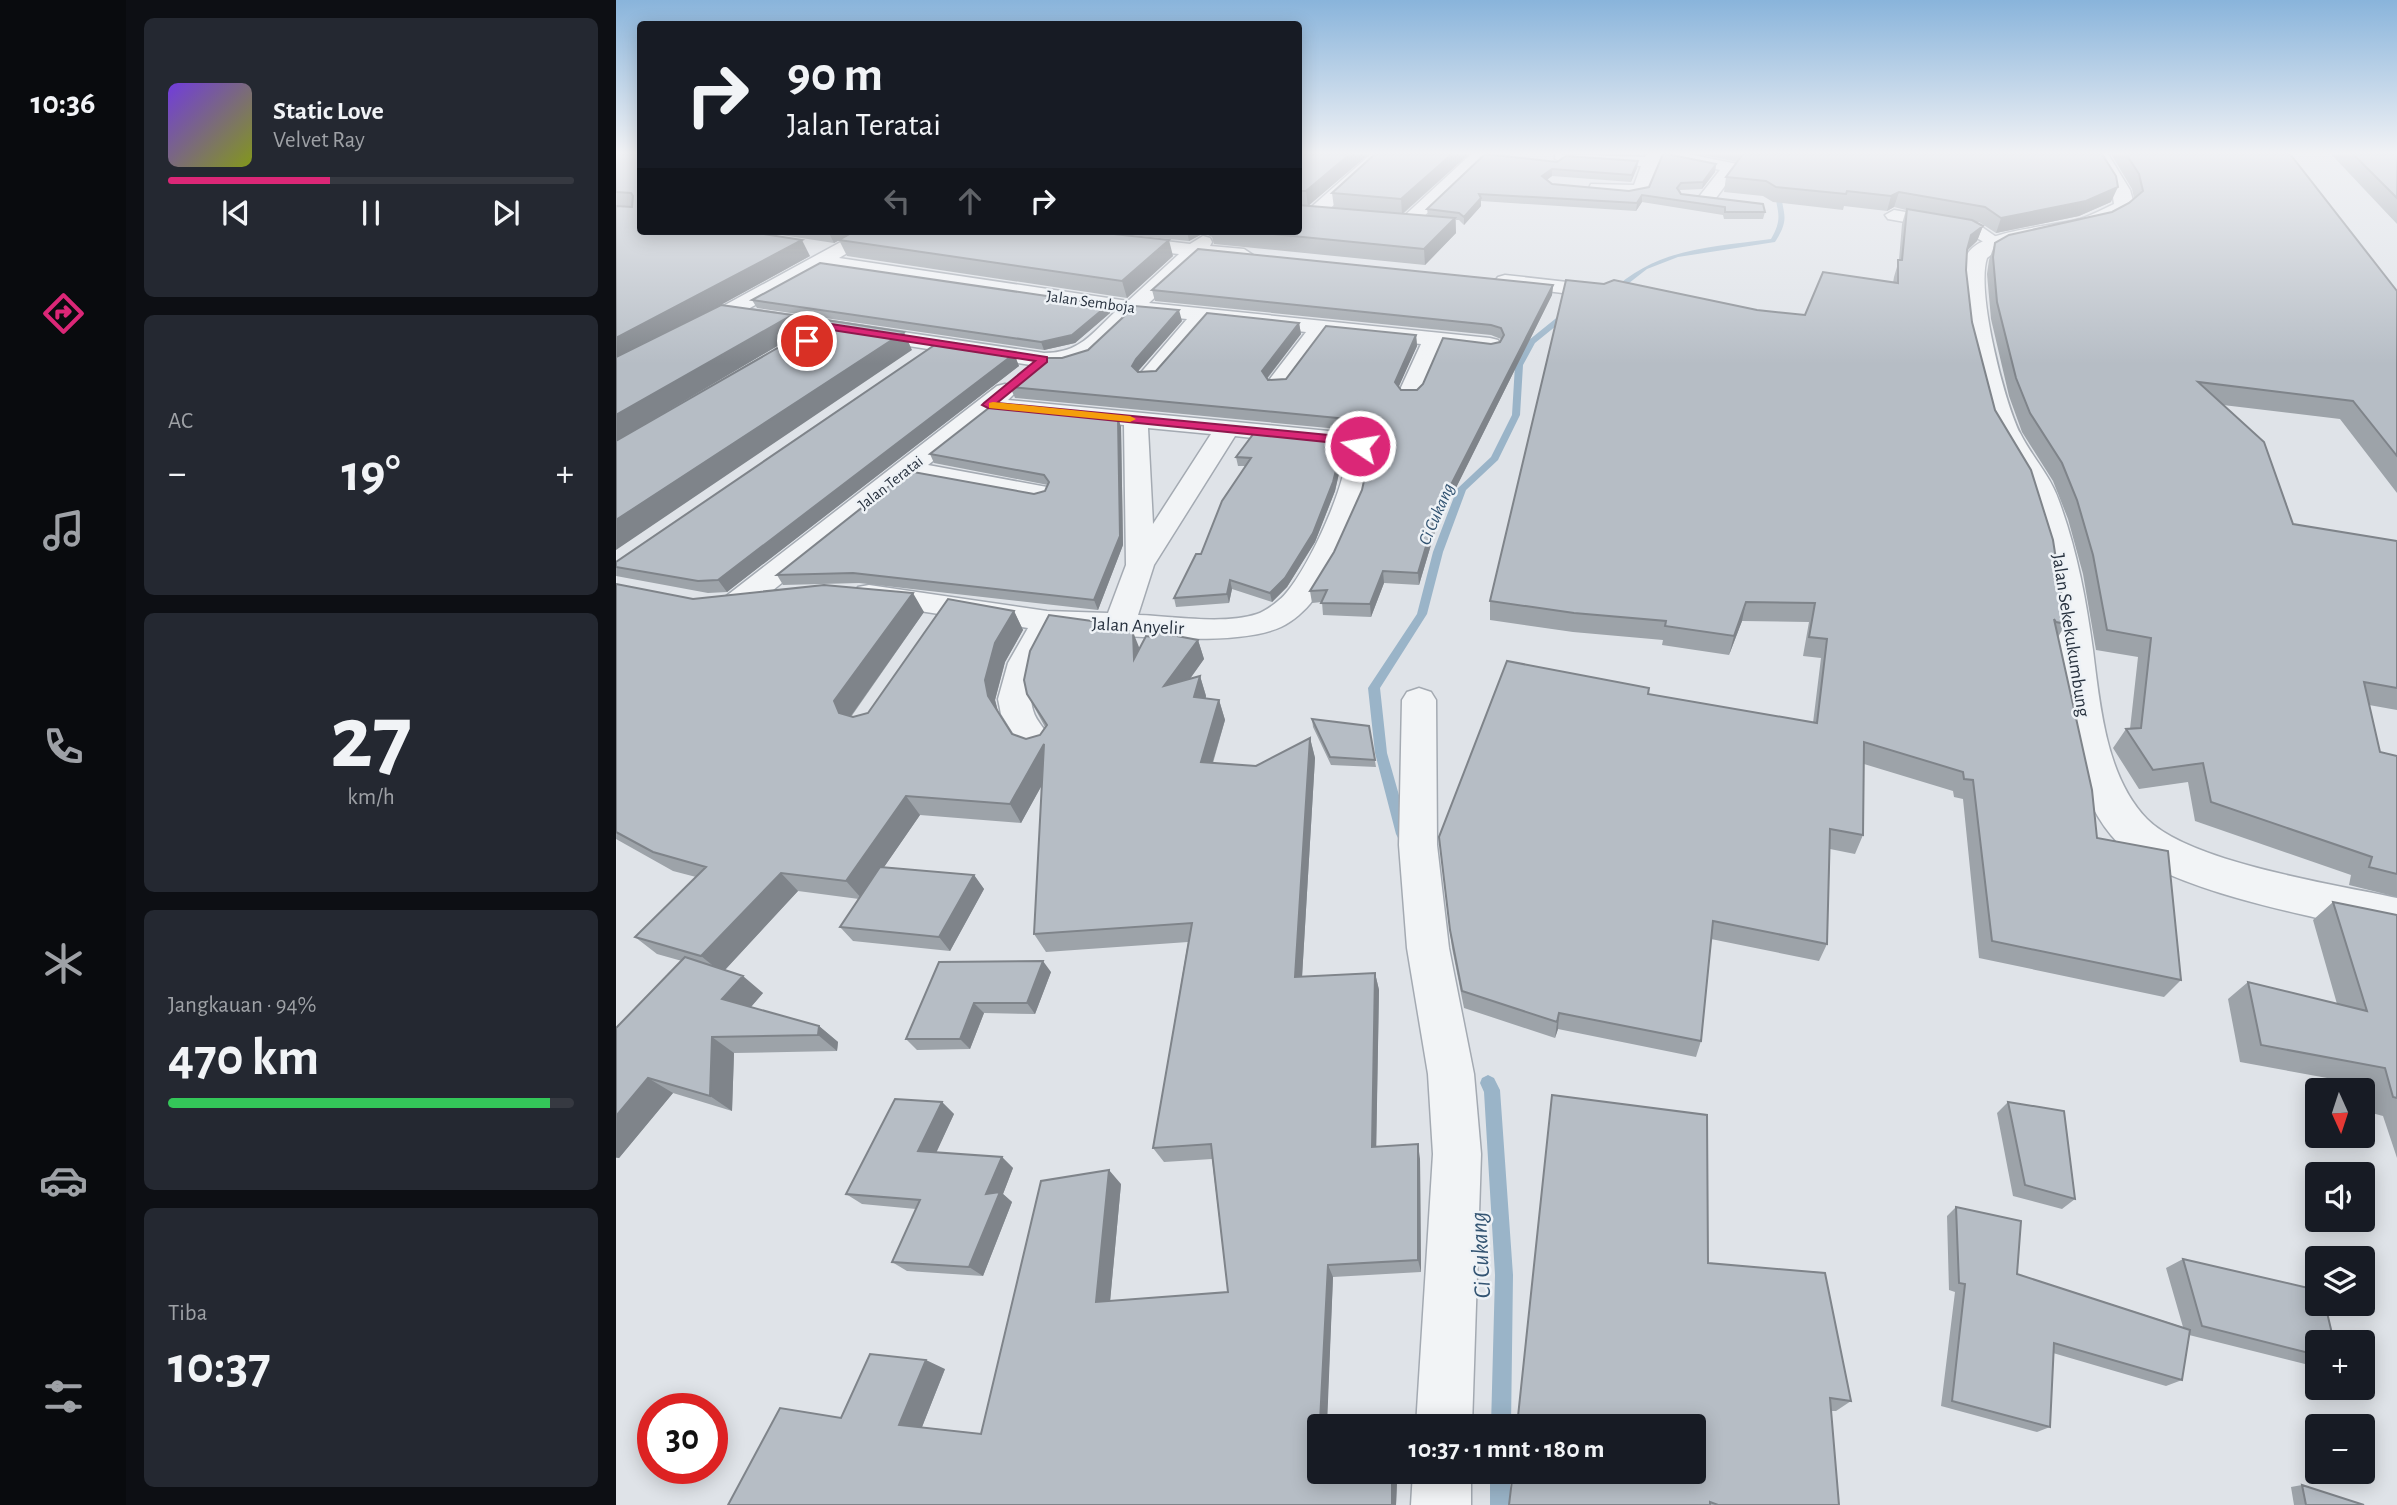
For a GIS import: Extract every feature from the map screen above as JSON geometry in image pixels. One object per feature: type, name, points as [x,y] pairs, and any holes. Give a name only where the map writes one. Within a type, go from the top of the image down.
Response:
[{"type":"street","points":[[1423,224],[1430,225]]},
{"type":"street","points":[[1946,224],[1973,229],[1996,243],[2082,224]]},
{"type":"street","points":[[704,325],[821,254],[866,235]]},
{"type":"street","points":[[727,312],[1044,360],[1065,360],[1082,354],[1211,235]]},
{"type":"street","points":[[1097,240],[1261,257]]},
{"type":"street","name":"Jalan Sekekukumbung","points":[[1996,243],[1977,253],[1972,266],[1981,345],[2007,436],[2036,479],[2061,554],[2078,653],[2087,734],[2100,781],[2122,820],[2135,834],[2154,847],[2197,866],[2397,917]]},
{"type":"street","name":"Jalan Semboja","points":[[821,254],[1130,307],[1491,345]]},
{"type":"street","points":[[1492,280],[1603,292]]},
{"type":"street","points":[[1149,376],[1202,315]]},
{"type":"street","points":[[795,348],[831,327]]},
{"type":"street","points":[[1278,384],[1321,327]]},
{"type":"street","points":[[1409,394],[1434,340]]},
{"type":"street","points":[[905,367],[939,344]]},
{"type":"street","name":"Jalan Teratai","points":[[797,595],[722,605],[907,469],[1044,360]]},
{"type":"street","points":[[988,405],[1227,429],[1140,565],[1120,624]]},
{"type":"street","points":[[1136,419],[1140,565]]},
{"type":"street","name":"Jalan Anyelir","points":[[842,593],[949,604],[1047,621],[1212,628],[1249,626],[1276,618],[1289,609],[1306,590],[1331,542],[1360,466],[1360,446],[1354,442],[1227,429]]},
{"type":"street","points":[[907,469],[1038,493]]},
{"type":"street","points":[[927,636],[949,604]]},
{"type":"street","points":[[1038,743],[1016,711],[1017,689],[1027,656],[1047,621]]},
{"type":"street","points":[[1419,700],[1418,845],[1427,948],[1451,1074],[1457,1154],[1445,1414]]},
{"type":"street","points":[[1441,1505],[1442,1484]]},
{"type":"building","points":[[616,224],[637,224],[637,235],[770,235],[802,240],[616,338]]},
{"type":"building","points":[[1302,224],[1449,224],[1424,249],[1283,235],[1302,235]]},
{"type":"building","points":[[1906,224],[1983,226],[1971,235],[1967,250],[1966,270],[1972,322],[1995,410],[2031,470],[2053,540],[2066,624],[2054,619],[2092,790],[2097,838],[2168,851],[2181,980],[1992,941],[1973,780],[1964,779],[1963,772],[1864,742],[1863,835],[1830,829],[1827,944],[1713,921],[1701,1041],[1559,1013],[1557,1022],[1462,991],[1450,930],[1439,837],[1507,661],[1649,688],[1648,694],[1817,723],[1827,639],[1809,637],[1815,603],[1746,602],[1734,636],[1665,626],[1666,621],[1574,613],[1490,601],[1566,280],[1604,284],[1614,280],[1757,310],[1805,315],[1823,272],[1898,283],[1898,260],[1902,260]]},
{"type":"building","points":[[2057,224],[2345,224],[2397,291],[2397,456],[2353,401],[2198,382],[2264,442],[2293,524],[2397,541],[2397,688],[2364,682],[2380,752],[2397,756],[2397,874],[2369,867],[2372,857],[2211,802],[2203,763],[2153,770],[2126,729],[2141,728],[2151,638],[2107,630],[2093,555],[2077,500],[2062,463],[2030,413],[2016,378],[1997,302],[1993,257],[1995,243],[2009,235]]},
{"type":"building","points":[[848,235],[1123,235],[1169,240],[1122,281],[839,240]]},
{"type":"building","points":[[1198,249],[1553,285],[1435,516],[1418,573],[1383,571],[1370,604],[1321,603],[1327,590],[1310,591],[1334,552],[1362,490],[1374,435],[1369,427],[1348,419],[1010,387],[1046,358],[1062,358],[1088,350],[1135,306],[1179,310],[1136,359],[1132,366],[1138,372],[1156,371],[1207,313],[1299,323],[1262,371],[1268,380],[1286,379],[1326,326],[1416,335],[1395,382],[1401,390],[1417,390],[1423,384],[1443,338],[1491,344],[1500,342],[1504,335],[1501,328],[1152,290]]},
{"type":"building","points":[[820,263],[1108,305],[1072,335],[1041,342],[752,300]]},
{"type":"building","points":[[721,305],[792,315],[616,415],[616,357]]},
{"type":"building","points":[[826,320],[904,332],[616,520],[616,441]]},
{"type":"building","points":[[939,342],[1014,354],[718,580],[698,581],[616,567],[616,562]]},
{"type":"building","points":[[990,407],[1118,418],[1120,536],[1094,600],[853,573],[777,575],[908,471],[1034,494],[1045,491],[1049,482],[1044,475],[930,454]]},
{"type":"building","points":[[1254,433],[1343,443],[1333,482],[1313,533],[1285,578],[1270,593],[1230,580],[1227,594],[1174,598],[1196,554],[1201,554],[1222,501],[1251,458],[1236,457]]},
{"type":"building","points":[[616,584],[693,599],[824,585],[913,593],[834,701],[839,713],[853,717],[868,713],[948,599],[1014,611],[995,643],[985,680],[988,696],[1012,734],[1026,739],[1040,735],[1047,725],[1027,694],[1024,680],[1030,651],[1049,615],[1092,621],[1133,632],[1134,659],[1146,636],[1152,637],[1156,632],[1198,640],[1164,686],[1200,676],[1194,697],[1219,700],[1201,762],[1256,766],[1310,738],[1295,977],[1375,973],[1372,1147],[1418,1144],[1418,1260],[1328,1265],[1320,1414],[1307,1414],[1307,1484],[1392,1484],[1392,1505],[728,1505],[780,1408],[841,1418],[870,1354],[926,1360],[899,1425],[981,1434],[1041,1181],[1109,1170],[1096,1302],[1228,1292],[1211,1144],[1153,1148],[1192,923],[1034,934],[1044,744],[1010,804],[906,796],[846,881],[781,873],[701,956],[635,937],[706,867],[653,852],[616,832]]},
{"type":"building","points":[[1312,719],[1369,726],[1375,760],[1330,757]]},
{"type":"building","points":[[880,867],[974,875],[939,937],[840,927]]},
{"type":"building","points":[[2333,902],[2397,915],[2397,1098],[2393,1097],[2385,1068],[2261,1045],[2248,982],[2367,1011]]},
{"type":"building","points":[[685,957],[743,976],[722,999],[819,1026],[818,1035],[712,1037],[710,1096],[648,1078],[616,1116],[616,1028]]},
{"type":"building","points":[[1043,961],[1027,1003],[974,1003],[960,1039],[906,1039],[939,962]]},
{"type":"building","points":[[1552,1095],[1707,1115],[1708,1263],[1825,1273],[1851,1401],[1830,1398],[1839,1505],[1718,1505],[1710,1502],[1710,1505],[1509,1505],[1512,1484],[1706,1484],[1706,1414],[1518,1414]]},
{"type":"building","points":[[895,1099],[942,1102],[918,1151],[1002,1157],[986,1194],[1000,1192],[969,1267],[892,1262],[920,1200],[846,1194]]},
{"type":"building","points":[[2008,1102],[2064,1111],[2075,1199],[2025,1185]]},
{"type":"building","points":[[1956,1207],[2021,1221],[2017,1274],[2190,1330],[2182,1380],[2054,1343],[2050,1427],[1952,1401],[1965,1284],[1959,1283]]},
{"type":"building","points":[[2183,1259],[2305,1287],[2305,1316],[2328,1316],[2331,1330],[2305,1330],[2305,1352],[2202,1326]]},
{"type":"building","points":[[2302,1485],[2364,1505],[2306,1505]]},
{"type":"waterway","name":"Ci Cukang","points":[[1613,293],[1645,268],[1677,255],[1773,241],[1782,224]]},
{"type":"waterway","name":"Ci Cukang","points":[[1403,834],[1381,753],[1374,688],[1422,614],[1438,552],[1462,489],[1495,458],[1516,415],[1519,365],[1532,342],[1568,313]]},
{"type":"waterway","name":"Ci Cukang","points":[[1488,1083],[1492,1090],[1504,1275],[1501,1414]]},
{"type":"waterway","name":"Ci Cukang","points":[[1500,1484],[1500,1505]]},
{"type":"slow traffic","points":[[993,406],[1130,419]]},
{"type":"route","points":[[807,341],[831,327],[1044,360],[988,405],[1349,440],[1360,446]]}]
